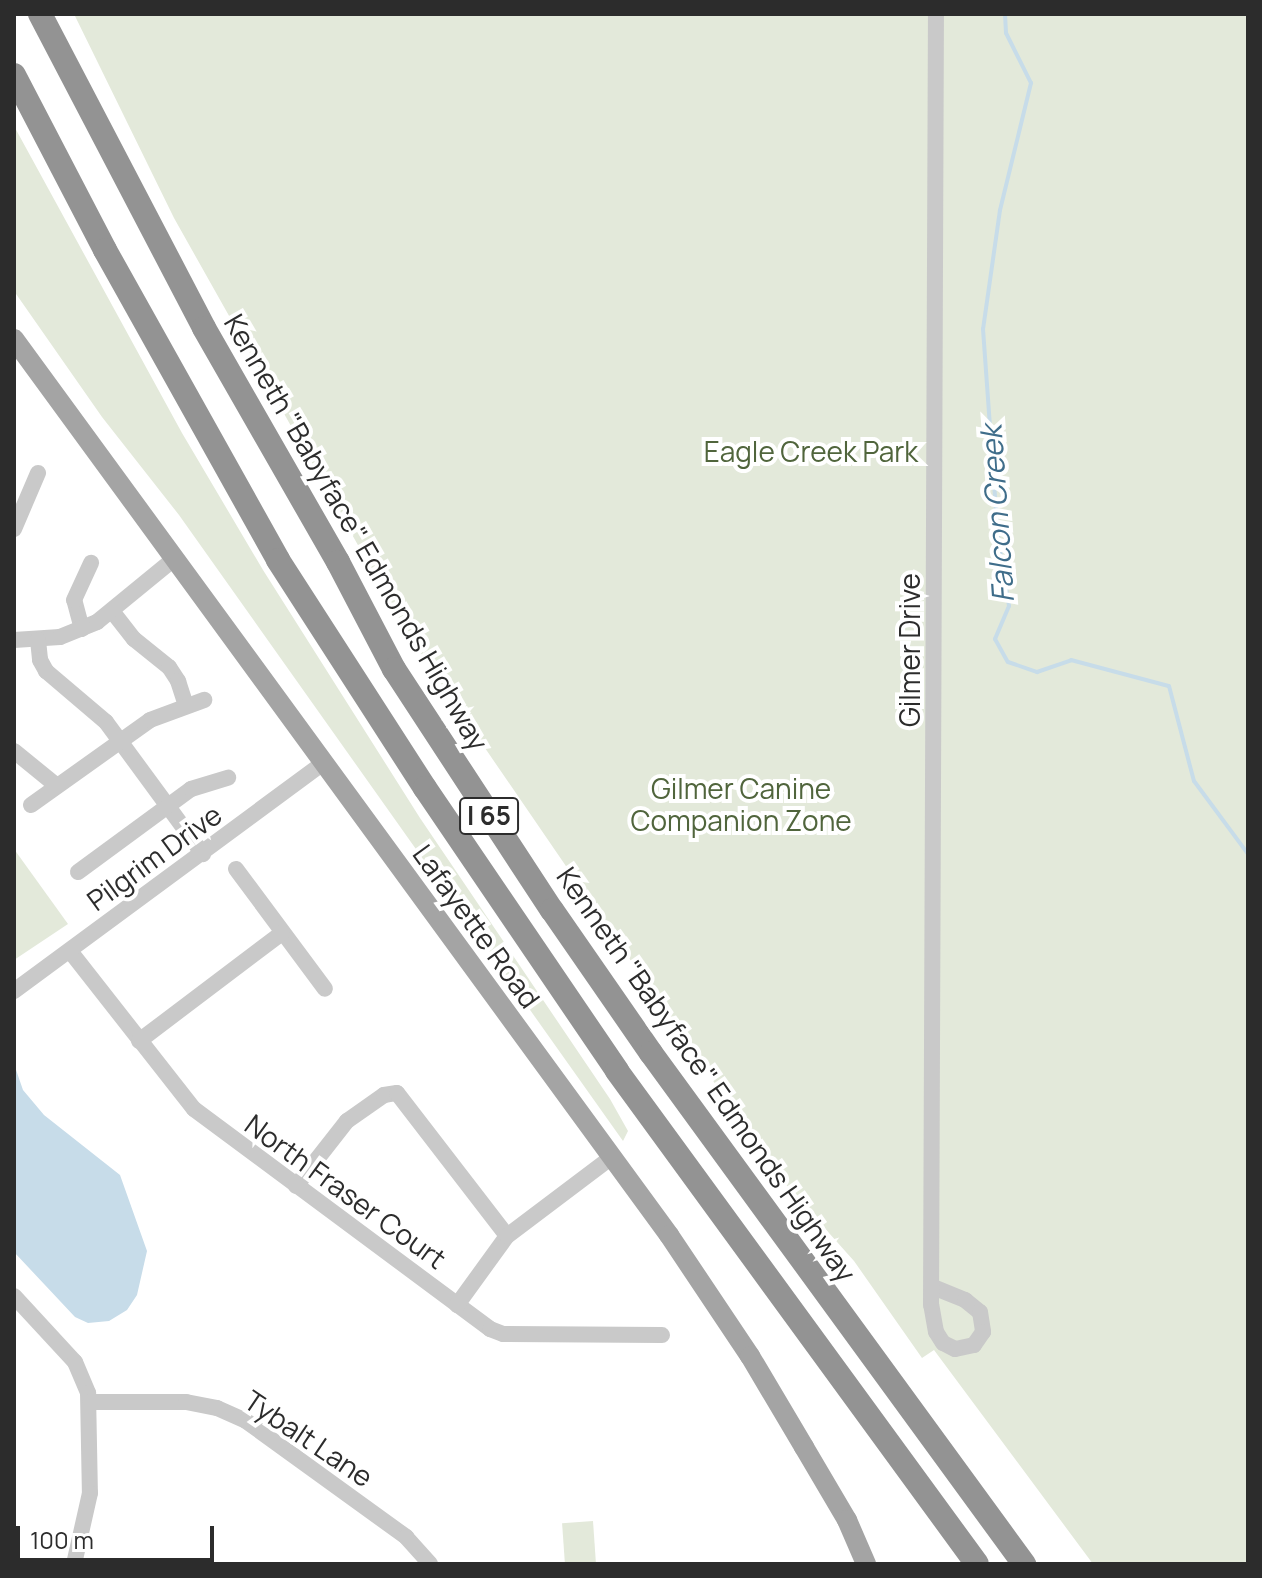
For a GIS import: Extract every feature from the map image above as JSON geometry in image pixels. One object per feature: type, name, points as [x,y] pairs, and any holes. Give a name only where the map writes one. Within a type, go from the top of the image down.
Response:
[{"type":"highway","name":"Kenneth \"Babyface\" Edmonds Highway","points":[[40,14],[204,328],[338,562],[394,669],[442,745],[651,1053],[1024,1564]]},
{"type":"highway","name":"I 65","points":[[14,75],[105,250],[278,560],[425,788],[617,1071],[977,1564]]},
{"type":"main road","name":"Lafayette Road","points":[[14,339],[612,1157],[750,1356],[847,1520],[866,1564]]},
{"type":"street","name":"Gilmer Drive","points":[[933,1287],[936,14]]},
{"type":"street","points":[[14,529],[38,473]]},
{"type":"street","points":[[14,640],[38,640],[82,629],[112,611],[174,559]]},
{"type":"street","points":[[82,629],[74,600],[91,563]]},
{"type":"street","points":[[112,611],[134,639],[169,667],[178,681],[186,706]]},
{"type":"street","points":[[38,640],[40,660],[46,671],[106,722],[203,854]]},
{"type":"street","points":[[31,805],[159,714],[204,700]]},
{"type":"street","points":[[14,751],[57,786]]},
{"type":"street","name":"Pilgrim Drive","points":[[14,991],[323,763]]},
{"type":"street","points":[[78,872],[191,789],[228,778]]},
{"type":"street","points":[[236,869],[325,989]]},
{"type":"street","points":[[139,1041],[282,933]]},
{"type":"street","name":"North Fraser Court","points":[[70,951],[194,1109],[490,1329],[503,1334],[662,1335]]},
{"type":"street","points":[[296,1186],[347,1121],[384,1095],[395,1093],[405,1098],[507,1236]]},
{"type":"street","points":[[457,1305],[507,1236],[612,1157]]},
{"type":"street","points":[[14,1296],[75,1362],[90,1402],[90,1493],[74,1564]]},
{"type":"street","name":"Tybalt Lane","points":[[90,1402],[186,1402],[217,1408],[246,1421],[406,1537],[430,1564]]},
{"type":"green space","name":"Eagle Creek Park","points":[[74,14],[1248,14],[1248,1564],[1093,1564],[934,1350],[922,1358],[854,1261],[779,1177],[413,643],[174,218]]},
{"type":"green space","points":[[14,126],[182,433],[263,570],[420,818],[610,1099],[628,1131],[623,1141],[179,515],[102,417],[14,291]]},
{"type":"green space","points":[[14,849],[68,924],[14,960]]},
{"type":"green space","points":[[593,1521],[596,1564],[565,1564],[562,1523]]},
{"type":"water","points":[[14,1064],[23,1090],[44,1115],[120,1175],[147,1251],[137,1295],[127,1310],[109,1321],[88,1323],[75,1317],[14,1252]]},
{"type":"waterway","name":"Falcon Creek","points":[[1005,14],[1006,33],[1031,83],[1000,210],[983,329],[998,537],[1009,606],[995,639],[1008,662],[1037,672],[1071,660],[1169,686],[1194,781],[1248,854]]},
{"type":"park label","name":"Gilmer Canine Companion Zone","points":[[741,804]]}]
